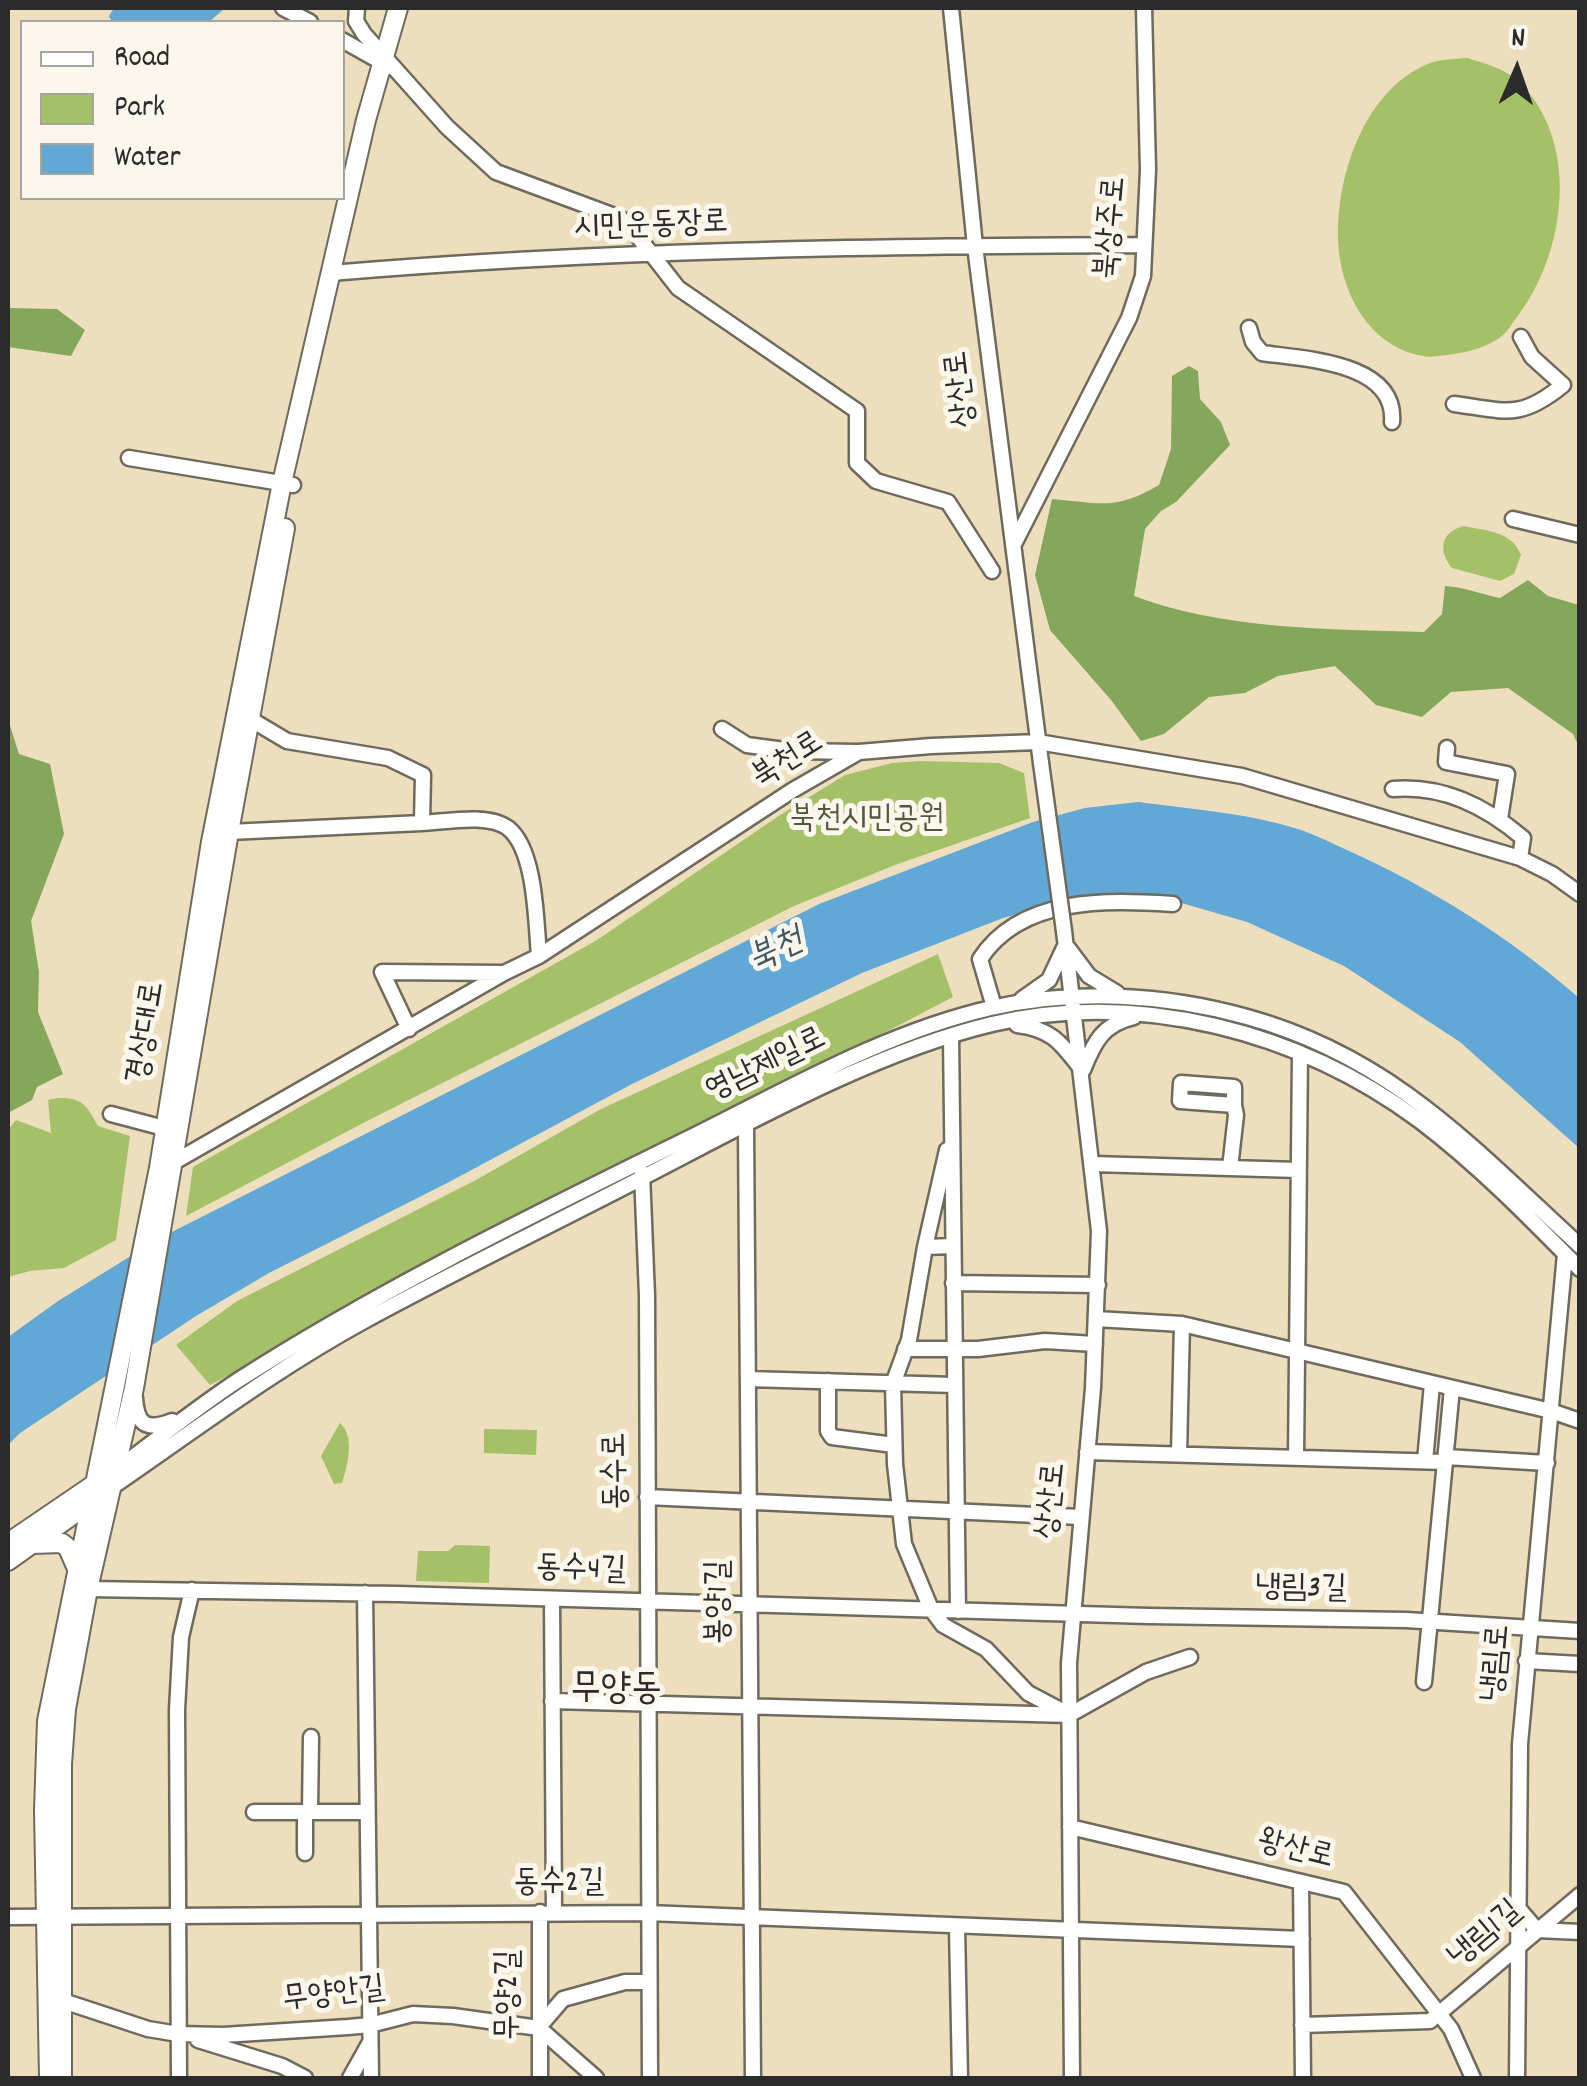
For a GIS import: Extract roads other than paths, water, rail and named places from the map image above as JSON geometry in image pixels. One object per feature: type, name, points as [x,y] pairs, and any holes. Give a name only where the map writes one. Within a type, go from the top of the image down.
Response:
[{"type":"main road","name":"경상대로","points":[[62,2078],[62,2002],[44,1810],[47,1721],[78,1570],[134,1388],[167,1192],[164,1128],[211,842],[288,484],[398,8]]},
{"type":"main road","name":"경상대로","points":[[387,62],[409,8]]},
{"type":"main road","name":"경상대로","points":[[49,2078],[66,1709],[104,1522],[109,1422],[152,1205],[165,1166],[229,832],[288,484]]},
{"type":"main road","name":"영남제일로","points":[[8,1561],[17,1544],[48,1514],[104,1485]]},
{"type":"main road","name":"영남제일로","points":[[17,1544],[104,1485]]},
{"type":"main road","points":[[17,1544],[62,1543],[78,1570]]},
{"type":"street","points":[[283,8],[306,20]]},
{"type":"street","points":[[357,8],[356,21],[387,62],[496,172],[620,218],[678,288],[857,411],[857,463],[876,482],[948,502],[992,572]]},
{"type":"street","name":"상산로","points":[[951,8],[974,246],[1083,1071],[1099,1232],[1087,1452],[1072,1613],[1072,2078]]},
{"type":"street","name":"북상주로","points":[[1014,544],[1129,318],[1143,276],[1148,154],[1144,8]]},
{"type":"street","points":[[345,41],[387,62]]},
{"type":"street","name":"시민운동장로","points":[[336,273],[650,254],[1144,245]]},
{"type":"street","points":[[1249,328],[1262,353],[1318,361],[1365,374],[1385,390],[1394,408],[1392,422]]},
{"type":"street","points":[[1454,404],[1523,411],[1563,385],[1532,357],[1522,336]]},
{"type":"street","points":[[129,458],[288,484]]},
{"type":"street","points":[[1004,485],[1011,498],[1037,498]]},
{"type":"street","points":[[1513,519],[1580,535]]},
{"type":"street","points":[[250,719],[287,741],[388,758],[423,775],[422,823]]},
{"type":"street","points":[[722,728],[747,745],[792,751],[859,752]]},
{"type":"street","name":"북천로","points":[[165,1166],[539,956],[793,790],[859,752],[1038,742],[1242,776],[1520,858],[1580,894]]},
{"type":"street","points":[[1447,748],[1446,762],[1507,774],[1500,818]]},
{"type":"street","points":[[1393,788],[1421,787],[1454,795],[1500,818],[1522,838],[1520,858]]},
{"type":"street","points":[[229,832],[488,821],[508,828],[524,850],[534,894],[539,956]]},
{"type":"street","points":[[1083,1071],[1062,1044],[1041,1028],[995,1015],[980,959],[987,948],[1032,916],[1086,902],[1174,904]]},
{"type":"street","points":[[1065,937],[1074,959],[1090,976],[1122,996]]},
{"type":"street","points":[[1012,1004],[1038,991],[1049,980],[1065,937]]},
{"type":"street","points":[[410,1029],[382,972],[504,973]]},
{"type":"street","name":"영남제일로","points":[[104,1485],[144,1465],[361,1322],[888,1042],[954,1018],[1122,996],[1194,1004],[1247,1016],[1306,1036],[1377,1073],[1423,1103],[1464,1136],[1580,1246]]},
{"type":"street","name":"영남제일로","points":[[104,1485],[234,1384],[353,1312],[642,1170],[879,1063],[951,1036],[1012,1004],[1072,1004],[1148,1014],[1258,1038],[1300,1053],[1375,1091],[1419,1121],[1496,1186],[1580,1269]]},
{"type":"street","points":[[1083,1071],[1095,1040],[1106,1029],[1120,1020],[1148,1014]]},
{"type":"street","points":[[951,1036],[958,1611]]},
{"type":"street","points":[[1296,1458],[1300,1053]]},
{"type":"street","points":[[1230,1168],[1234,1105]]},
{"type":"street","points":[[111,1114],[164,1128]]},
{"type":"street","name":"봉양1길","points":[[746,1126],[752,2078]]},
{"type":"street","points":[[952,1131],[906,1349],[893,1384],[894,1445],[904,1544],[931,1609],[943,1624],[986,1649],[1028,1693],[1069,1715]]},
{"type":"street","points":[[1093,1164],[1298,1170]]},
{"type":"street","name":"동수로","points":[[642,1170],[648,1497],[650,2078]]},
{"type":"street","points":[[926,1246],[953,1246]]},
{"type":"street","name":"냉림로","points":[[1517,2078],[1520,1744],[1565,1254]]},
{"type":"street","points":[[953,1283],[1098,1286]]},
{"type":"street","points":[[1096,1320],[1182,1324],[1580,1421]]},
{"type":"street","points":[[1179,1454],[1182,1324]]},
{"type":"street","points":[[906,1349],[1045,1341],[1094,1344]]},
{"type":"street","points":[[748,1380],[954,1385]]},
{"type":"street","points":[[828,1381],[828,1431],[832,1437],[894,1445]]},
{"type":"street","points":[[1425,1461],[1432,1384]]},
{"type":"street","points":[[134,1388],[136,1414],[144,1424],[157,1427],[191,1414]]},
{"type":"street","points":[[1424,1682],[1452,1388]]},
{"type":"street","points":[[1087,1452],[1547,1463]]},
{"type":"street","points":[[104,1522],[144,1465]]},
{"type":"street","points":[[648,1497],[1080,1517]]},
{"type":"street","name":"동수4길","points":[[88,1589],[1072,1613]]},
{"type":"street","points":[[179,2078],[177,1710],[181,1637],[192,1590]]},
{"type":"street","points":[[364,1593],[371,2078]]},
{"type":"street","name":"무양2길","points":[[540,2078],[552,1599]]},
{"type":"street","name":"냉림3길","points":[[1072,1613],[1430,1621],[1580,1631]]},
{"type":"street","points":[[552,1701],[1069,1715],[1146,1672],[1190,1658]]},
{"type":"street","points":[[1526,1661],[1580,1664]]},
{"type":"street","points":[[305,1853],[311,1737]]},
{"type":"street","points":[[254,1812],[367,1812]]},
{"type":"street","name":"왕산로","points":[[1070,1827],[1344,1892],[1434,2017],[1462,2049],[1473,2078]]},
{"type":"street","points":[[1302,1882],[1303,2078]]},
{"type":"street","name":"냉림1길","points":[[1434,2017],[1580,1894]]},
{"type":"street","points":[[1519,1908],[1537,1930],[1580,1932]]},
{"type":"street","name":"동수2길","points":[[8,1917],[648,1913],[1302,1939]]},
{"type":"street","points":[[956,1927],[960,2078]]},
{"type":"street","points":[[596,2078],[539,2028],[563,1999],[624,1982],[648,1982]]},
{"type":"street","name":"무양안길","points":[[62,2002],[148,2029],[178,2034],[370,2026],[413,2014],[539,2028]]},
{"type":"street","points":[[1302,2025],[1434,2017]]},
{"type":"street","points":[[178,2034],[282,2066],[305,2078]]},
{"type":"street","points":[[350,2078],[370,2042]]},
{"type":"water","points":[[114,8],[225,8],[211,20],[111,20]]},
{"type":"water","name":"북천","points":[[1138,802],[1239,815],[1310,833],[1439,897],[1553,976],[1579,998],[1579,1148],[1460,1042],[1344,966],[1247,922],[1178,902],[1081,898],[1003,918],[862,973],[632,1084],[269,1273],[196,1316],[20,1433],[8,1445],[8,1337],[160,1238],[819,904],[1033,822],[1085,808]]},
{"type":"district","name":"무양동","points":[[616,1693]]},
{"type":"park label","name":"북천시민공원","points":[[867,822]]}]
